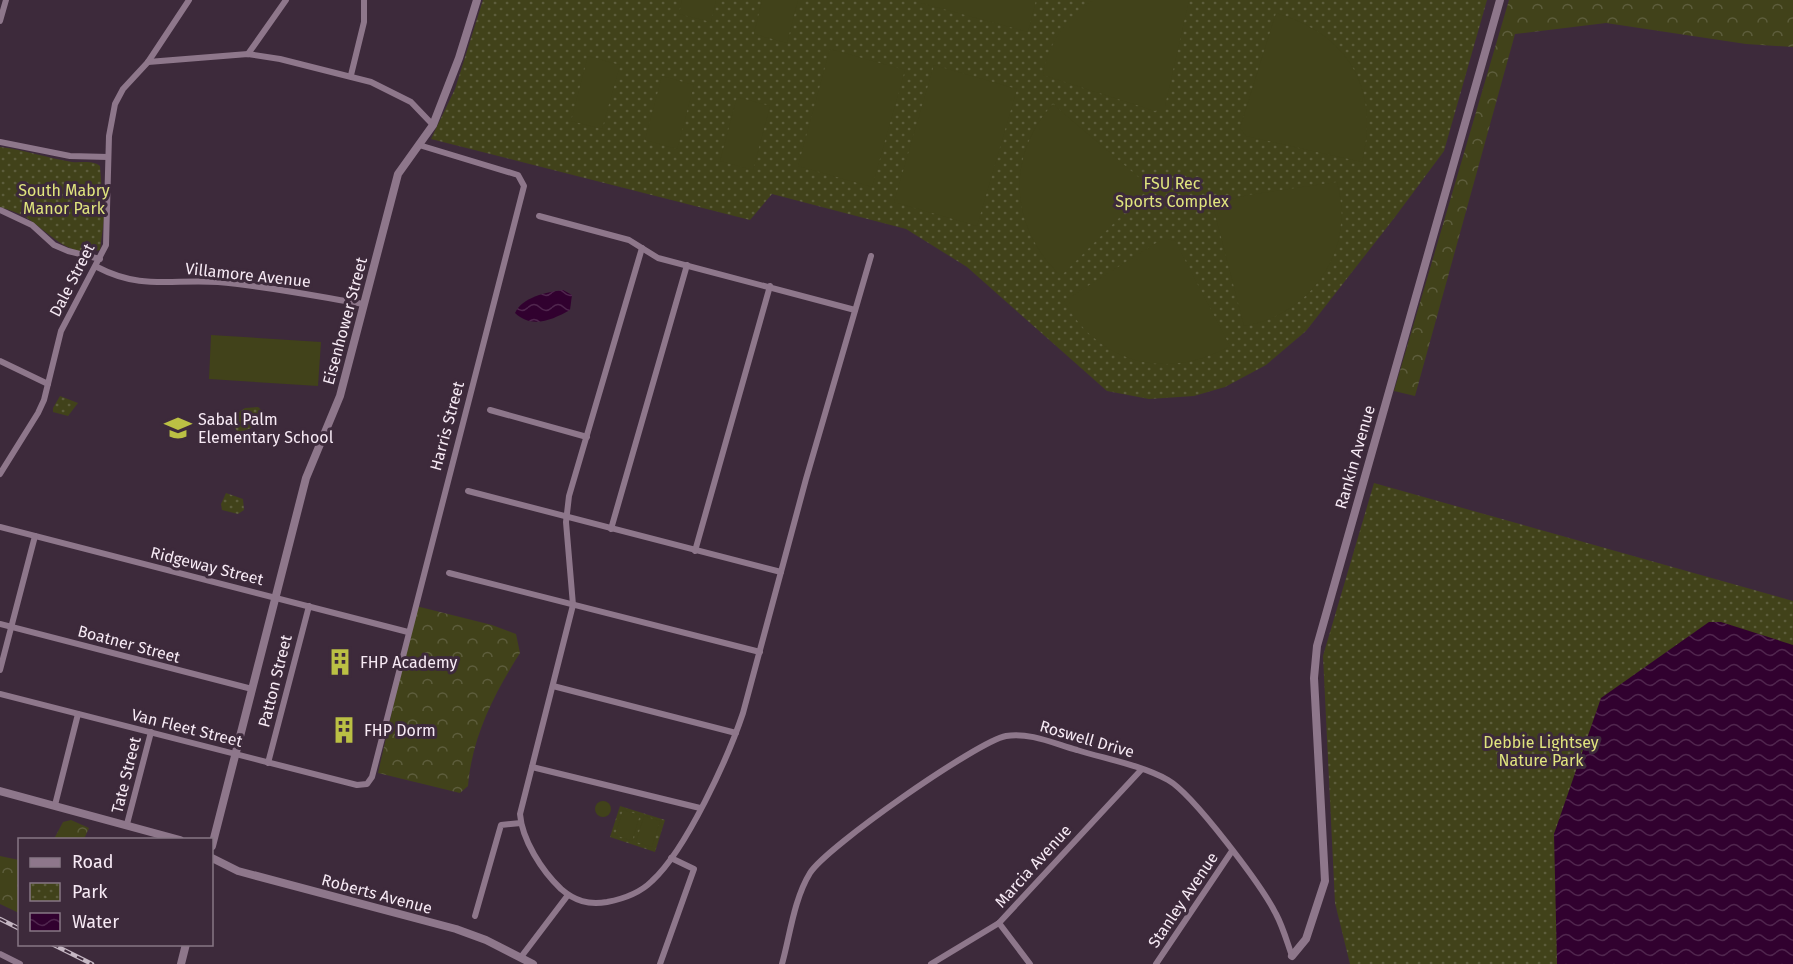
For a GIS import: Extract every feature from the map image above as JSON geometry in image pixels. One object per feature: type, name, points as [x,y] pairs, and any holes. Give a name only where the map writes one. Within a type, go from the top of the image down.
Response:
[{"type":"street","points":[[0,21],[6,0]]},
{"type":"street","name":"Dale Street","points":[[0,474],[38,413],[61,331],[100,259],[107,231],[109,136],[119,96],[148,62],[189,0]]},
{"type":"street","points":[[248,54],[286,0]]},
{"type":"street","points":[[351,75],[364,22],[364,0]]},
{"type":"street","name":"Eisenhower Street","points":[[213,841],[306,478],[340,396],[398,174],[433,124],[459,58],[477,0]]},
{"type":"street","name":"Rankin Avenue","points":[[1291,960],[1309,929],[1323,894],[1325,881],[1315,687],[1317,646],[1500,0]]},
{"type":"street","points":[[148,62],[248,54],[351,75],[411,102],[433,124]]},
{"type":"street","points":[[0,142],[70,156],[108,157]]},
{"type":"street","name":"Harris Street","points":[[367,784],[372,777],[524,186],[518,175],[419,145]]},
{"type":"street","points":[[0,210],[32,225],[54,245],[68,252],[100,259]]},
{"type":"street","points":[[538,216],[629,240],[658,258],[855,310]]},
{"type":"street","points":[[642,248],[569,496],[566,517],[573,604],[522,801],[521,823],[536,855],[568,895],[583,902],[602,903],[627,897],[652,882],[671,858],[700,808],[736,734],[871,256]]},
{"type":"street","points":[[611,529],[687,265]]},
{"type":"street","name":"Villamore Avenue","points":[[97,267],[126,280],[142,283],[218,282],[363,304]]},
{"type":"street","points":[[695,551],[770,286]]},
{"type":"street","points":[[0,361],[48,384]]},
{"type":"street","points":[[490,410],[587,437]]},
{"type":"street","points":[[468,491],[781,572]]},
{"type":"street","name":"Ridgeway Street","points":[[0,527],[408,632]]},
{"type":"street","points":[[0,670],[35,536]]},
{"type":"street","points":[[449,573],[760,652]]},
{"type":"street","name":"Patton Street","points":[[268,763],[309,606]]},
{"type":"street","name":"Boatner Street","points":[[0,624],[252,689]]},
{"type":"street","points":[[553,686],[736,734]]},
{"type":"street","name":"Van Fleet Street","points":[[0,694],[357,785],[367,784]]},
{"type":"street","points":[[55,805],[78,714]]},
{"type":"street","name":"Tate Street","points":[[127,824],[151,732]]},
{"type":"street","name":"Roswell Drive","points":[[782,964],[804,884],[814,866],[893,804],[986,743],[1007,736],[1029,736],[1141,770],[1172,782],[1232,851],[1277,914],[1291,960]]},
{"type":"street","points":[[532,767],[700,808]]},
{"type":"street","name":"Marcia Avenue","points":[[931,964],[999,923],[1141,770]]},
{"type":"street","points":[[0,791],[173,838]]},
{"type":"street","points":[[475,916],[501,825],[521,823]]},
{"type":"street","name":"Eisenhower Street","points":[[210,838],[215,832]]},
{"type":"street","name":"Stanley Avenue","points":[[1156,964],[1232,851]]},
{"type":"street","name":"Roberts Avenue","points":[[213,858],[255,876],[456,929],[486,940],[533,964]]},
{"type":"street","points":[[660,964],[694,869],[671,858]]},
{"type":"street","points":[[521,957],[568,895]]},
{"type":"street","points":[[999,923],[1030,964]]},
{"type":"street","points":[[181,964],[186,946]]},
{"type":"street","points":[[0,954],[20,964]]},
{"type":"green space","name":"FSU Rec Sports Complex","points":[[483,0],[1487,0],[1444,151],[1306,331],[1266,365],[1225,387],[1194,396],[1149,399],[1107,391],[967,267],[906,229],[772,194],[750,220],[431,139],[455,89]]},
{"type":"green space","points":[[682,0],[716,0],[711,22],[679,14]]},
{"type":"green space","points":[[762,0],[798,0],[787,43],[754,34]]},
{"type":"green space","points":[[921,0],[1036,0],[1028,32],[921,3]]},
{"type":"green space","points":[[1094,0],[1189,0],[1165,106],[1155,111],[1043,75],[1049,53],[1060,32],[1067,22]]},
{"type":"green space","points":[[1509,0],[1793,0],[1793,47],[1746,44],[1606,23],[1515,34],[1415,396],[1394,391]]},
{"type":"green space","points":[[1276,13],[1301,22],[1322,35],[1340,50],[1353,68],[1362,88],[1366,110],[1366,135],[1362,162],[1246,136],[1240,128]]},
{"type":"green space","points":[[830,49],[905,70],[872,187],[798,166]]},
{"type":"green space","points":[[588,56],[620,65],[602,129],[571,121]]},
{"type":"green space","points":[[934,65],[1017,89],[977,226],[894,202]]},
{"type":"green space","points":[[662,76],[694,85],[677,149],[645,140]]},
{"type":"green space","points":[[737,97],[770,106],[753,170],[720,161]]},
{"type":"green space","points":[[1053,104],[1143,181],[1144,193],[1061,276],[1044,257],[1031,237],[1023,215],[1020,192],[1021,169],[1027,146],[1037,124]]},
{"type":"green space","name":"South Mabry Manor Park","points":[[0,147],[72,162],[94,163],[100,166],[104,219],[100,250],[89,252],[69,248],[27,218],[0,207]]},
{"type":"green space","points":[[1337,182],[1341,207],[1338,242],[1322,277],[1296,304],[1280,314],[1244,326],[1214,210],[1220,202],[1248,195]]},
{"type":"green space","points":[[1164,238],[1175,241],[1230,346],[1206,357],[1182,363],[1159,364],[1136,360],[1115,352],[1096,340],[1064,301]]},
{"type":"green space","points":[[211,335],[321,342],[318,386],[209,379]]},
{"type":"green space","points":[[60,396],[78,403],[68,416],[53,412]]},
{"type":"green space","points":[[258,407],[264,412],[257,423],[249,429],[237,431],[229,419],[245,408]]},
{"type":"green space","name":"Debbie Lightsey Nature Park","points":[[1374,483],[1793,601],[1793,964],[1350,964],[1335,903],[1323,656]]},
{"type":"green space","points":[[226,493],[243,499],[244,510],[238,514],[222,510],[221,504]]},
{"type":"green space","points":[[416,606],[492,625],[516,634],[520,653],[501,684],[486,716],[474,750],[468,786],[460,793],[378,773]]},
{"type":"green space","points":[[603,801],[609,803],[611,809],[609,815],[603,817],[597,815],[595,809],[597,803]]},
{"type":"green space","points":[[620,806],[665,820],[655,852],[610,837]]},
{"type":"green space","points":[[623,810],[640,815],[632,841],[615,835]]},
{"type":"green space","points":[[644,816],[660,821],[652,847],[636,842]]},
{"type":"green space","points":[[71,820],[89,828],[84,838],[55,838],[63,822]]},
{"type":"green space","points":[[0,856],[18,860],[18,913],[0,904]]},
{"type":"water","points":[[563,290],[572,295],[570,310],[563,314],[549,320],[535,322],[528,321],[515,313],[518,307],[529,299]]},
{"type":"water","points":[[1709,622],[1721,622],[1793,645],[1793,964],[1557,964],[1554,834],[1601,698]]},
{"type":"railway","points":[[0,919],[18,928]]},
{"type":"railway","points":[[56,946],[92,964]]},
{"type":"place","name":"Sabal Palm Elementary School","points":[[178,428]]},
{"type":"place","name":"FHP Academy","points":[[340,662]]},
{"type":"place","name":"FHP Dorm","points":[[344,730]]}]
